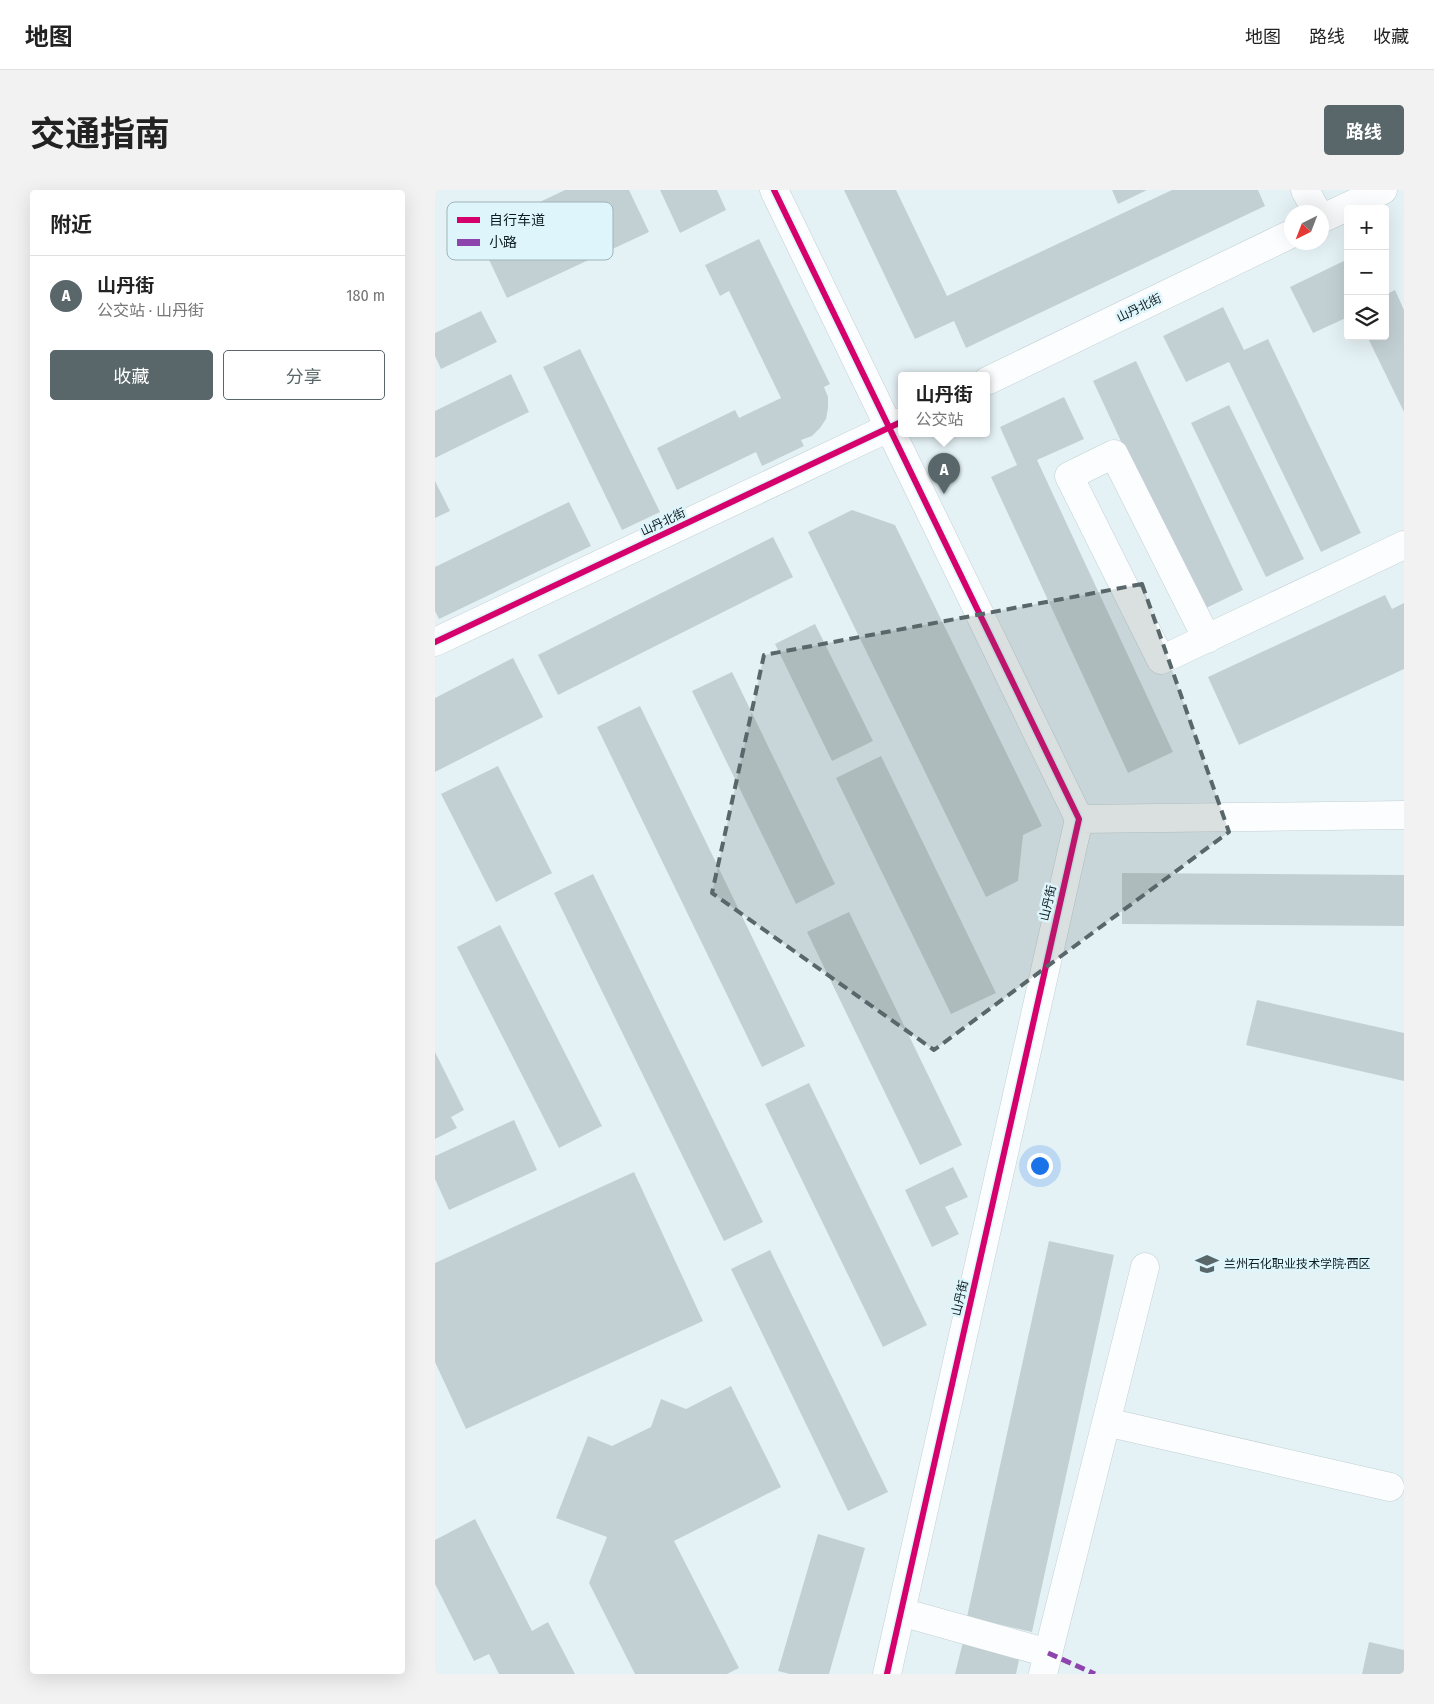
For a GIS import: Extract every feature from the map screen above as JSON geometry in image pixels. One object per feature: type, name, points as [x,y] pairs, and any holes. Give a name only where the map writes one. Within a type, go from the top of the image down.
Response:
[{"type":"street","points":[[774,190],[895,425]]},
{"type":"street","points":[[1305,190],[1313,205]]},
{"type":"street","points":[[1329,216],[1383,190]]},
{"type":"street","name":"山丹北街","points":[[990,380],[1284,237]]},
{"type":"street","name":"山丹北街","points":[[435,642],[895,425]]},
{"type":"street","points":[[901,437],[1079,819],[1404,815]]},
{"type":"street","points":[[1207,639],[1114,454],[1069,476],[1161,660],[1207,639],[1404,545]]},
{"type":"street","name":"山丹街","points":[[887,1674],[1079,819]]},
{"type":"street","points":[[901,1612],[1046,1663],[1145,1268]]},
{"type":"street","points":[[1106,1422],[1390,1487]]},
{"type":"highlighted area","points":[[1142,584],[1229,832],[934,1050],[712,893],[764,655]]},
{"type":"building","points":[[565,190],[629,190],[649,232],[613,249],[613,202],[540,202]]},
{"type":"building","points":[[660,190],[717,190],[726,210],[680,233]]},
{"type":"building","points":[[844,190],[896,190],[947,296],[1172,190],[1258,190],[1265,206],[966,348],[954,321],[915,339]]},
{"type":"building","points":[[1112,190],[1147,190],[1118,204]]},
{"type":"building","points":[[759,239],[830,384],[824,387],[828,397],[826,419],[812,436],[801,440],[804,446],[762,466],[756,452],[677,490],[657,448],[735,410],[739,418],[781,398],[729,291],[720,296],[705,265]]},
{"type":"building","points":[[489,260],[589,260],[507,298]]},
{"type":"building","points":[[1344,261],[1344,319],[1313,333],[1290,287]]},
{"type":"building","points":[[1395,290],[1404,310],[1404,412],[1369,340],[1389,340],[1389,293]]},
{"type":"building","points":[[1223,307],[1244,350],[1268,339],[1361,533],[1321,552],[1229,362],[1186,382],[1163,336]]},
{"type":"building","points":[[481,311],[497,342],[441,369],[435,356],[435,333]]},
{"type":"building","points":[[580,349],[660,512],[622,530],[543,367]]},
{"type":"building","points":[[1136,361],[1243,590],[1200,611],[1093,381]]},
{"type":"building","points":[[511,374],[529,412],[435,458],[435,411]]},
{"type":"building","points":[[1064,397],[1084,439],[1037,460],[1173,752],[1128,773],[991,477],[1017,465],[1000,427]]},
{"type":"building","points":[[1229,405],[1304,559],[1266,577],[1191,423]]},
{"type":"building","points":[[435,481],[450,511],[435,518]]},
{"type":"building","points":[[569,502],[591,546],[439,619],[435,611],[435,567]]},
{"type":"building","points":[[852,510],[895,525],[1042,826],[1023,835],[1018,881],[986,897],[808,532]]},
{"type":"building","points":[[773,537],[793,577],[558,695],[538,655]]},
{"type":"building","points":[[1385,595],[1392,609],[1404,603],[1404,669],[1239,745],[1208,677]]},
{"type":"building","points":[[815,624],[873,741],[832,761],[775,644]]},
{"type":"building","points":[[513,658],[543,717],[435,772],[435,698]]},
{"type":"building","points":[[732,672],[835,884],[796,904],[692,691]]},
{"type":"building","points":[[640,706],[805,1046],[762,1067],[597,727]]},
{"type":"building","points":[[881,756],[996,993],[951,1014],[836,778]]},
{"type":"building","points":[[498,766],[552,873],[496,902],[441,794]]},
{"type":"building","points":[[1122,873],[1404,875],[1404,926],[1122,924]]},
{"type":"building","points":[[593,874],[763,1222],[724,1241],[554,893]]},
{"type":"building","points":[[849,912],[962,1145],[920,1165],[807,932]]},
{"type":"building","points":[[500,925],[602,1126],[559,1148],[457,947]]},
{"type":"building","points":[[1257,1000],[1404,1033],[1404,1081],[1246,1045]]},
{"type":"building","points":[[435,1052],[464,1110],[451,1117],[457,1128],[435,1139]]},
{"type":"building","points":[[809,1083],[927,1325],[883,1347],[765,1104]]},
{"type":"building","points":[[514,1120],[537,1170],[449,1210],[435,1179],[435,1156]]},
{"type":"building","points":[[953,1167],[968,1197],[945,1207],[959,1234],[932,1247],[905,1190]]},
{"type":"building","points":[[634,1172],[703,1321],[466,1429],[435,1362],[435,1263]]},
{"type":"building","points":[[1049,1241],[1114,1255],[1032,1632],[967,1617]]},
{"type":"building","points":[[770,1250],[888,1492],[848,1511],[731,1269]]},
{"type":"building","points":[[731,1386],[781,1487],[674,1541],[739,1668],[727,1674],[635,1674],[589,1583],[607,1537],[556,1518],[588,1436],[612,1446],[651,1427],[661,1399],[686,1409]]},
{"type":"building","points":[[475,1519],[532,1631],[548,1622],[575,1674],[499,1674],[489,1654],[474,1661],[435,1584],[435,1540]]},
{"type":"building","points":[[818,1534],[865,1548],[829,1674],[790,1674],[778,1671]]},
{"type":"building","points":[[963,1642],[1020,1655],[1016,1674],[955,1674]]},
{"type":"building","points":[[1369,1642],[1404,1650],[1404,1674],[1362,1674]]},
{"type":"marked path","points":[[1048,1653],[1095,1674]]},
{"type":"cycle path","points":[[774,190],[1079,819],[887,1674]]},
{"type":"cycle path","points":[[435,642],[898,423]]},
{"type":"place","name":"山丹街","points":[[944,494]]},
{"type":"place","name":"兰州石化职业技术学院·西区","points":[[1207,1264]]}]
